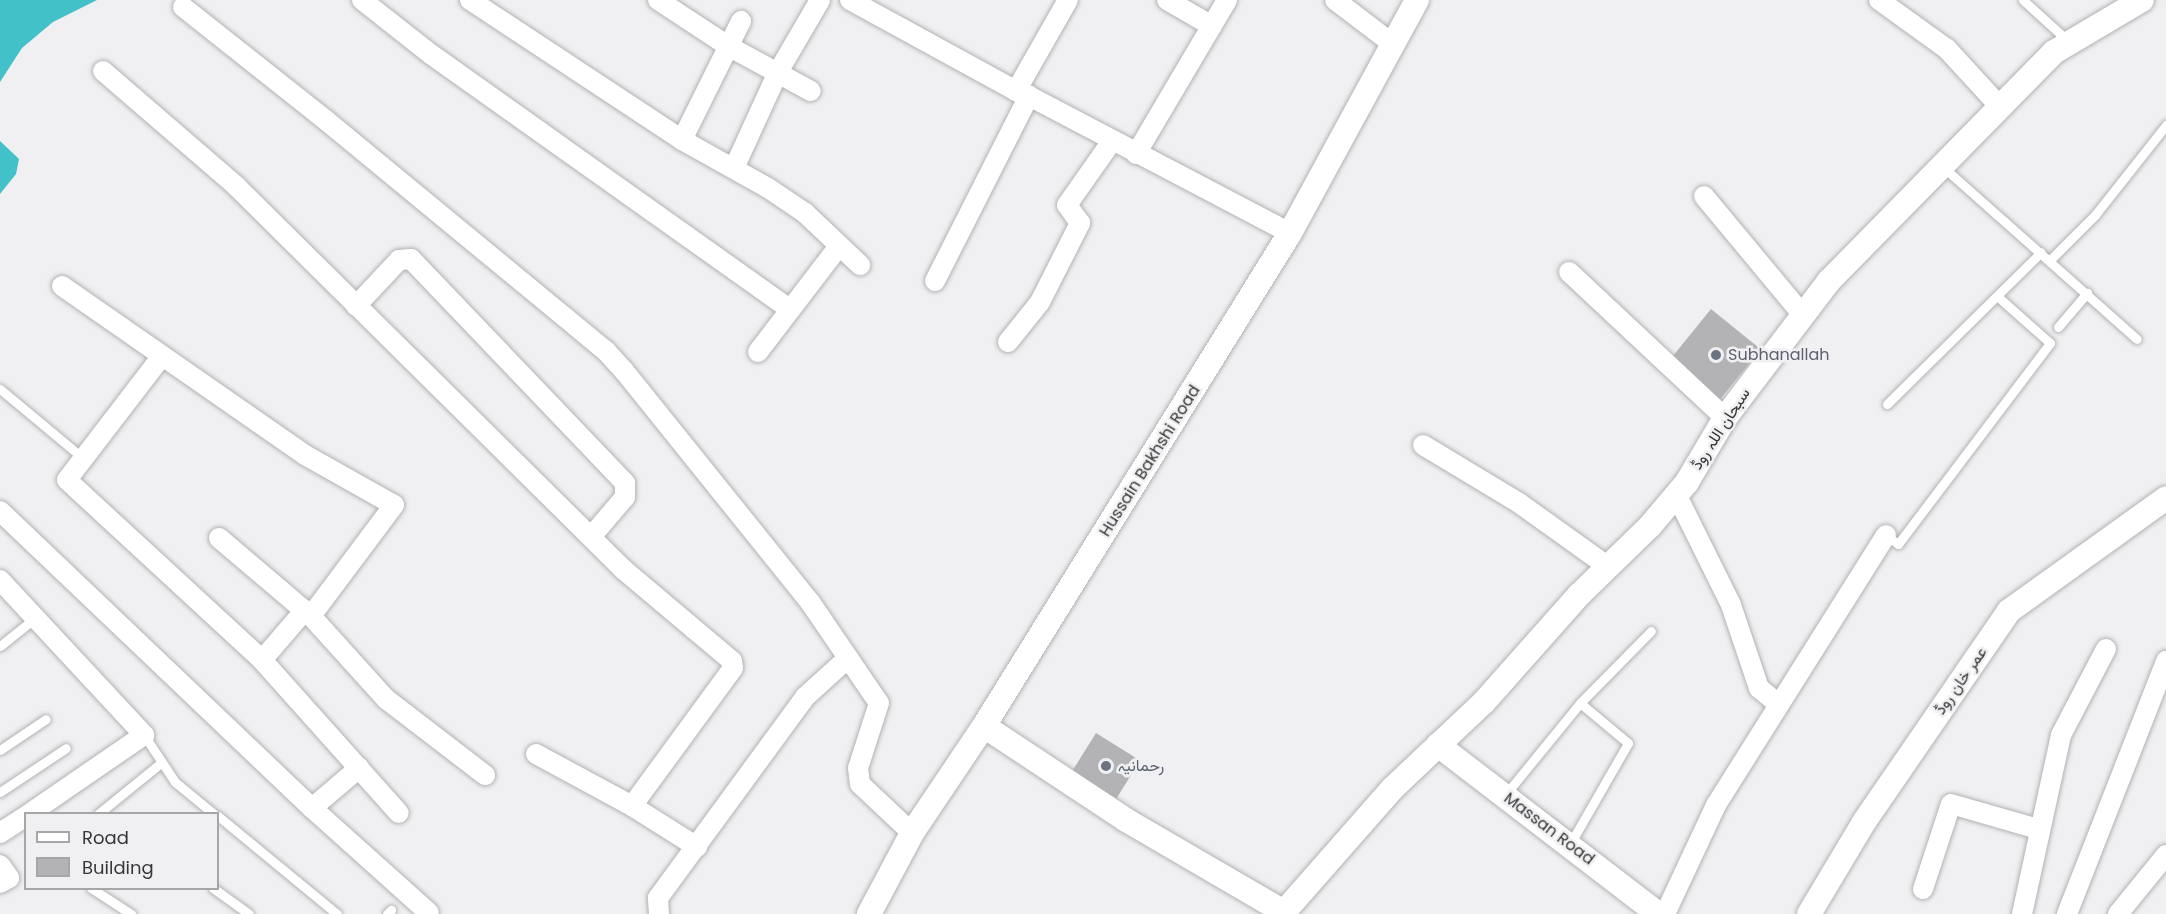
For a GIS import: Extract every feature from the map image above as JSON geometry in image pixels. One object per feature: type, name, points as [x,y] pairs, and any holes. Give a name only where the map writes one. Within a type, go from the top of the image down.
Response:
[{"type":"street","points":[[362,0],[432,55],[788,308]]},
{"type":"street","points":[[470,0],[682,140],[735,166],[805,213],[860,265]]},
{"type":"street","points":[[658,0],[728,46],[811,91]]},
{"type":"street","points":[[735,166],[778,72],[820,0]]},
{"type":"street","points":[[850,0],[1136,154],[1290,233]]},
{"type":"street","points":[[935,281],[1068,0]]},
{"type":"street","points":[[1167,0],[1212,26]]},
{"type":"street","points":[[1136,154],[1227,0]]},
{"type":"street","points":[[1335,0],[1394,45]]},
{"type":"street","name":"Hussain Bakhshi Road","points":[[869,914],[912,833],[984,726],[1290,233],[1417,0]]},
{"type":"street","points":[[1879,0],[1947,49],[2001,108]]},
{"type":"street","name":"سبحان اللہ روڈ","points":[[1284,913],[1393,788],[1484,702],[1606,566],[1650,525],[1676,494],[1725,418],[1829,281],[2054,52],[2132,2]]},
{"type":"street","points":[[183,7],[606,351],[810,602],[881,706],[858,768],[860,784],[912,833]]},
{"type":"street","points":[[682,140],[741,21]]},
{"type":"street","points":[[103,71],[236,186],[591,537],[734,664],[632,806]]},
{"type":"street","points":[[1008,342],[1040,302],[1080,222],[1067,205],[1112,141]]},
{"type":"street","points":[[1704,196],[1802,314]]},
{"type":"street","points":[[758,352],[788,308],[839,246]]},
{"type":"street","points":[[356,306],[399,260],[411,259],[626,483],[625,497],[591,537]]},
{"type":"street","points":[[1569,272],[1725,418]]},
{"type":"street","points":[[62,286],[305,455],[394,505],[308,613],[262,660]]},
{"type":"street","points":[[162,356],[67,480],[262,660],[399,813]]},
{"type":"street","points":[[1423,445],[1519,503],[1606,566]]},
{"type":"street","points":[[1676,494],[1731,605],[1759,688],[1779,705]]},
{"type":"street","name":"عمر خان روڈ","points":[[1809,914],[1864,822],[2009,611],[2166,498]]},
{"type":"street","points":[[1,515],[312,808],[429,913]]},
{"type":"street","points":[[1665,914],[1716,805],[1886,535]]},
{"type":"street","points":[[219,538],[308,613],[386,699],[485,775]]},
{"type":"street","points":[[0,580],[144,735],[30,812]]},
{"type":"street","points":[[2022,914],[2038,829],[2061,735],[2106,649]]},
{"type":"street","points":[[659,914],[658,898],[805,697],[848,658]]},
{"type":"street","points":[[2067,914],[2166,661]]},
{"type":"street","points":[[984,726],[1125,820],[1284,913]]},
{"type":"street","name":"Massan Road","points":[[1438,745],[1570,844],[1658,914]]},
{"type":"street","points":[[536,754],[632,806],[697,847]]},
{"type":"street","points":[[312,808],[359,768]]},
{"type":"street","points":[[1923,889],[1951,804],[2038,829]]},
{"type":"street","points":[[0,833],[24,817]]},
{"type":"street","points":[[2118,914],[2166,855]]},
{"type":"street","points":[[0,865],[9,878],[0,883]]},
{"type":"lane","points":[[2023,0],[2070,43]]},
{"type":"lane","points":[[2050,260],[2095,214],[2166,125]]},
{"type":"lane","points":[[1943,167],[2138,339]]},
{"type":"lane","points":[[1887,404],[2041,252]]},
{"type":"lane","points":[[2058,327],[2087,293]]},
{"type":"lane","points":[[1886,535],[1898,544],[2050,343],[1997,296]]},
{"type":"lane","points":[[0,389],[84,459]]},
{"type":"lane","points":[[0,646],[35,618]]},
{"type":"lane","points":[[1505,795],[1580,703],[1651,631]]},
{"type":"lane","points":[[1570,844],[1628,743],[1580,703]]},
{"type":"lane","points":[[0,750],[46,719]]},
{"type":"lane","points":[[144,735],[175,782],[212,812]]},
{"type":"lane","points":[[0,792],[66,748]]},
{"type":"lane","points":[[104,812],[162,762]]},
{"type":"lane","points":[[219,817],[337,914]]},
{"type":"lane","points":[[94,890],[131,914]]},
{"type":"lane","points":[[216,890],[249,914]]},
{"type":"water","points":[[0,0],[97,0],[53,22],[22,48],[0,82]]},
{"type":"water","points":[[0,141],[19,159],[16,174],[0,194]]},
{"type":"building","name":"Subhanallah","points":[[1711,309],[1761,349],[1719,401],[1669,360]]},
{"type":"building","name":"رحمانیہ","points":[[1096,733],[1140,761],[1116,799],[1072,771]]},
{"type":"place","name":"Subhanallah","points":[[1716,355]]},
{"type":"place","name":"رحمانیہ","points":[[1106,766]]}]
